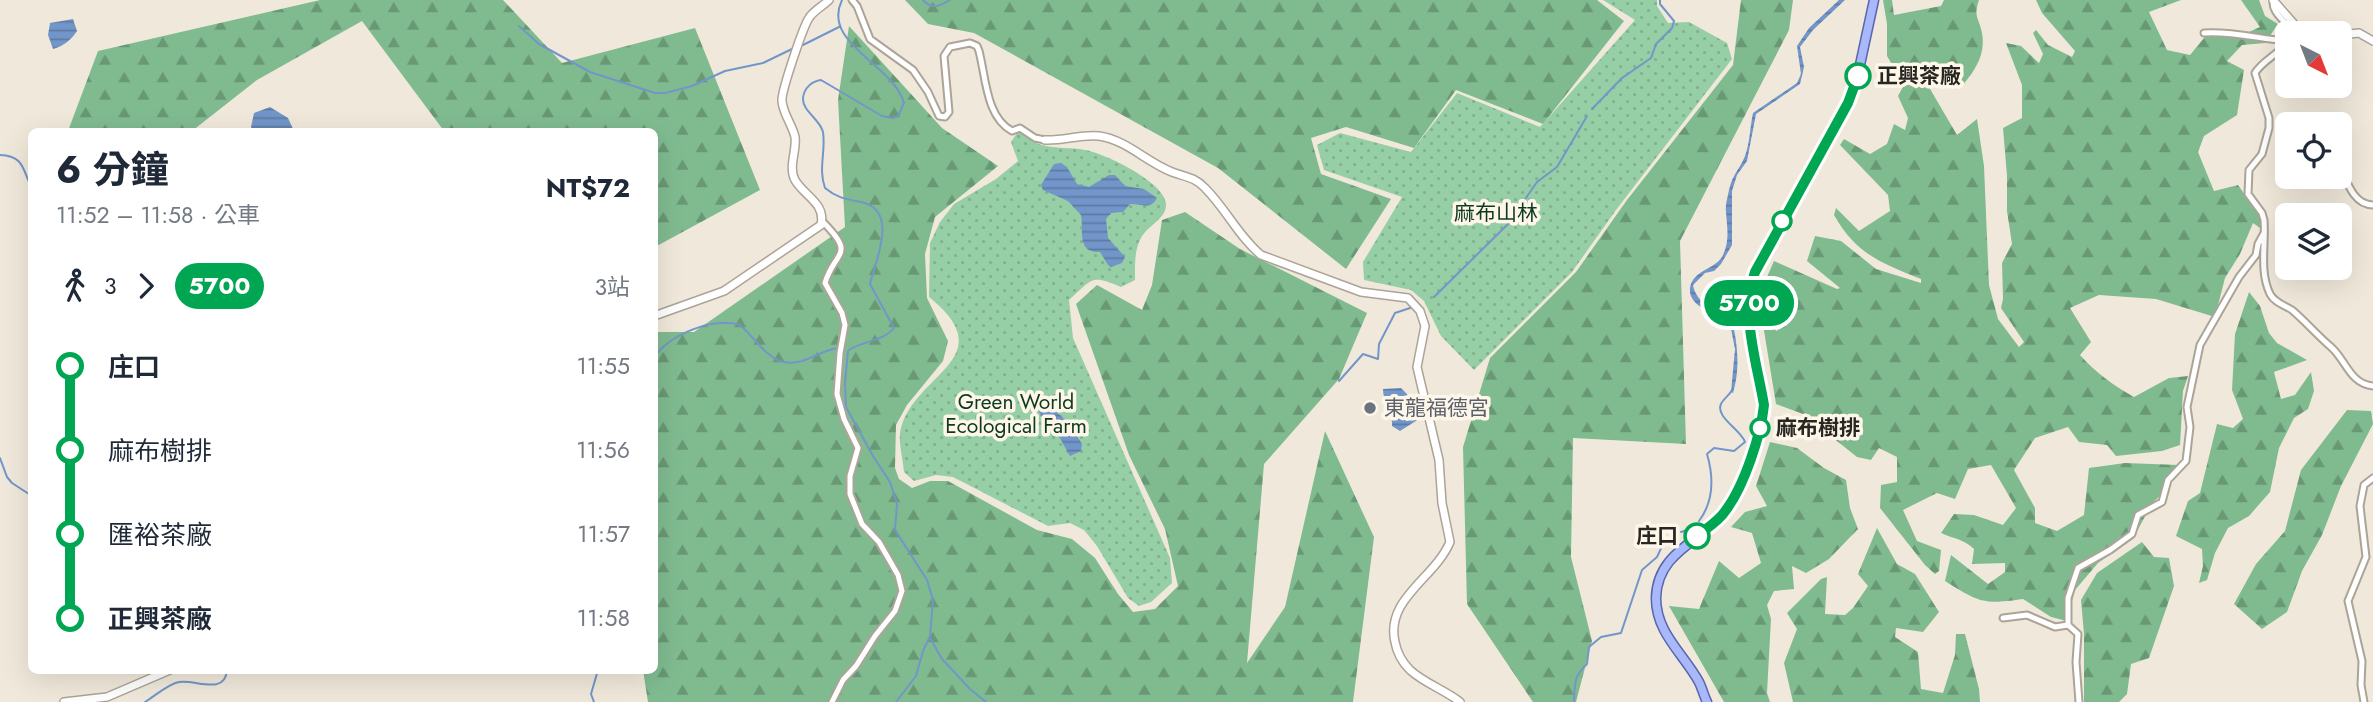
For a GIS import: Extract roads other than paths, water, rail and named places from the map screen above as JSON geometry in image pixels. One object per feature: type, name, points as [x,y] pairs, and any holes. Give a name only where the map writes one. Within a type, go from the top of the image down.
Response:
[{"type":"main road","points":[[1707,702],[1699,682],[1662,629],[1658,617],[1657,585],[1672,556],[1709,528],[1729,507],[1756,448],[1764,405],[1748,295],[1755,272],[1822,157],[1855,88],[1874,0]]},
{"type":"street","points":[[829,0],[808,19],[782,95],[784,113],[794,134],[793,174],[815,201],[822,222],[842,249],[825,283],[842,313],[845,325],[837,394],[844,419],[858,448],[850,476],[850,494],[862,524],[879,542],[898,575],[902,591],[895,611],[843,680],[832,702]]},
{"type":"street","points":[[852,0],[870,39],[913,71],[928,92],[939,116],[946,117],[949,112],[944,56],[950,47],[970,43],[977,46],[979,51],[999,122],[1013,131],[1020,128],[1035,138],[1045,140],[1097,136],[1116,140],[1173,173],[1195,179],[1223,208],[1261,255],[1361,292],[1404,297],[1412,301],[1420,311],[1425,326],[1417,367],[1439,460],[1442,503],[1450,542],[1440,560],[1404,601],[1394,620],[1394,632],[1397,650],[1407,667],[1460,702]]},
{"type":"street","points":[[2273,0],[2273,7],[2284,21]]},
{"type":"street","points":[[2273,0],[2291,21]]},
{"type":"street","points":[[2204,33],[2225,32],[2248,38],[2275,40]]},
{"type":"street","points":[[2352,34],[2359,33],[2373,41]]},
{"type":"street","points":[[2275,55],[2260,64],[2255,73],[2269,118],[2269,128],[2262,154],[2249,170],[2248,194],[2262,213],[2263,267],[2271,296],[2292,310],[2334,350],[2353,377],[2367,386],[2373,386]]},
{"type":"street","points":[[2352,189],[2363,204],[2373,205]]},
{"type":"street","points":[[658,315],[724,292],[822,222]]},
{"type":"street","points":[[2067,625],[2068,598],[2078,568],[2132,534],[2138,514],[2162,502],[2168,480],[2186,461],[2190,426],[2187,407],[2200,345],[2239,277],[2256,255],[2264,233]]},
{"type":"street","points":[[2364,702],[2361,685],[2362,661],[2348,601],[2366,557],[2360,506],[2364,485],[2373,478]]},
{"type":"street","points":[[2003,618],[2027,615],[2055,627],[2067,625],[2078,634],[2076,662],[2079,702]]},
{"type":"street","points":[[64,702],[107,697],[161,674]]},
{"type":"water","points":[[1839,0],[1845,0],[1813,30],[1800,47],[1804,67],[1800,84],[1756,114],[1747,161],[1737,175],[1732,191],[1732,245],[1721,264],[1714,271],[1705,273],[1693,285],[1702,301],[1731,315],[1737,354],[1733,393],[1735,349],[1731,329],[1725,317],[1708,311],[1693,300],[1690,288],[1695,277],[1720,260],[1727,244],[1726,209],[1729,190],[1747,151],[1753,113],[1797,83],[1801,74],[1797,46],[1809,28]]},
{"type":"water","points":[[73,19],[77,31],[67,42],[53,49],[48,35],[50,23]]},
{"type":"water","points":[[270,107],[288,118],[293,128],[252,128],[254,113]]},
{"type":"water","points":[[1061,163],[1067,167],[1077,184],[1089,187],[1109,175],[1115,175],[1125,186],[1144,189],[1157,198],[1148,205],[1130,204],[1123,212],[1111,213],[1106,219],[1108,238],[1125,257],[1122,263],[1111,267],[1100,252],[1087,249],[1083,240],[1081,215],[1068,201],[1043,190],[1041,185],[1054,164]]},
{"type":"water","points":[[1401,388],[1415,402],[1419,419],[1400,431],[1392,426],[1383,389]]},
{"type":"water","points":[[1042,390],[1048,405],[1068,422],[1082,444],[1081,451],[1070,456],[1057,433],[1041,416],[1031,396]]},
{"type":"waterway","points":[[842,0],[838,15],[841,29],[849,41],[887,76],[904,103],[898,116],[882,116],[821,80],[809,86],[803,98],[805,107],[823,132],[822,174],[825,188],[838,196],[873,207],[880,215],[882,238],[870,284],[894,328],[885,336],[849,350]]},
{"type":"waterway","points":[[923,0],[936,6],[950,0]]},
{"type":"waterway","points":[[1592,109],[1622,78],[1651,58],[1656,44],[1672,28],[1674,21],[1660,4],[1660,0]]},
{"type":"waterway","points":[[519,26],[539,44],[590,72],[655,93],[692,86],[725,71],[763,63],[794,48]]},
{"type":"waterway","points":[[803,45],[839,27]]},
{"type":"waterway","points":[[1434,297],[1508,224],[1537,182],[1557,167],[1587,116]]},
{"type":"waterway","points":[[0,155],[18,161],[28,179]]},
{"type":"waterway","points":[[1339,381],[1363,354],[1378,359],[1379,344],[1395,313],[1413,307]]},
{"type":"waterway","points":[[658,352],[671,341],[693,329],[717,323],[740,325],[767,353],[782,362],[802,361],[838,348]]},
{"type":"waterway","points":[[848,351],[846,407],[890,482],[897,504],[895,530],[927,580],[933,600],[930,636],[916,676],[896,702]]},
{"type":"waterway","points":[[1699,521],[1708,505],[1711,489],[1707,454],[1714,448],[1734,451],[1745,442],[1720,409],[1732,390]]},
{"type":"waterway","points":[[0,458],[7,477],[28,493]]},
{"type":"waterway","points":[[1681,532],[1693,528]]},
{"type":"waterway","points":[[1574,702],[1576,681],[1587,664],[1589,647],[1601,637],[1621,633],[1642,570],[1657,557],[1663,544],[1673,535]]},
{"type":"waterway","points":[[930,638],[942,659],[986,702]]},
{"type":"waterway","points":[[145,702],[175,683],[215,684],[221,682],[226,674]]},
{"type":"waterway","points":[[594,702],[591,694],[597,674]]},
{"type":"place","name":"正興茶廠","points":[[1858,76]]},
{"type":"place","name":"東龍福德宮","points":[[1370,408]]},
{"type":"place","name":"麻布樹排","points":[[1760,428]]},
{"type":"place","name":"庄口","points":[[1697,536]]},
{"type":"park label","name":"麻布山林","points":[[1496,213]]},
{"type":"park label","name":"Green World Ecological Farm","points":[[1016,414]]}]
